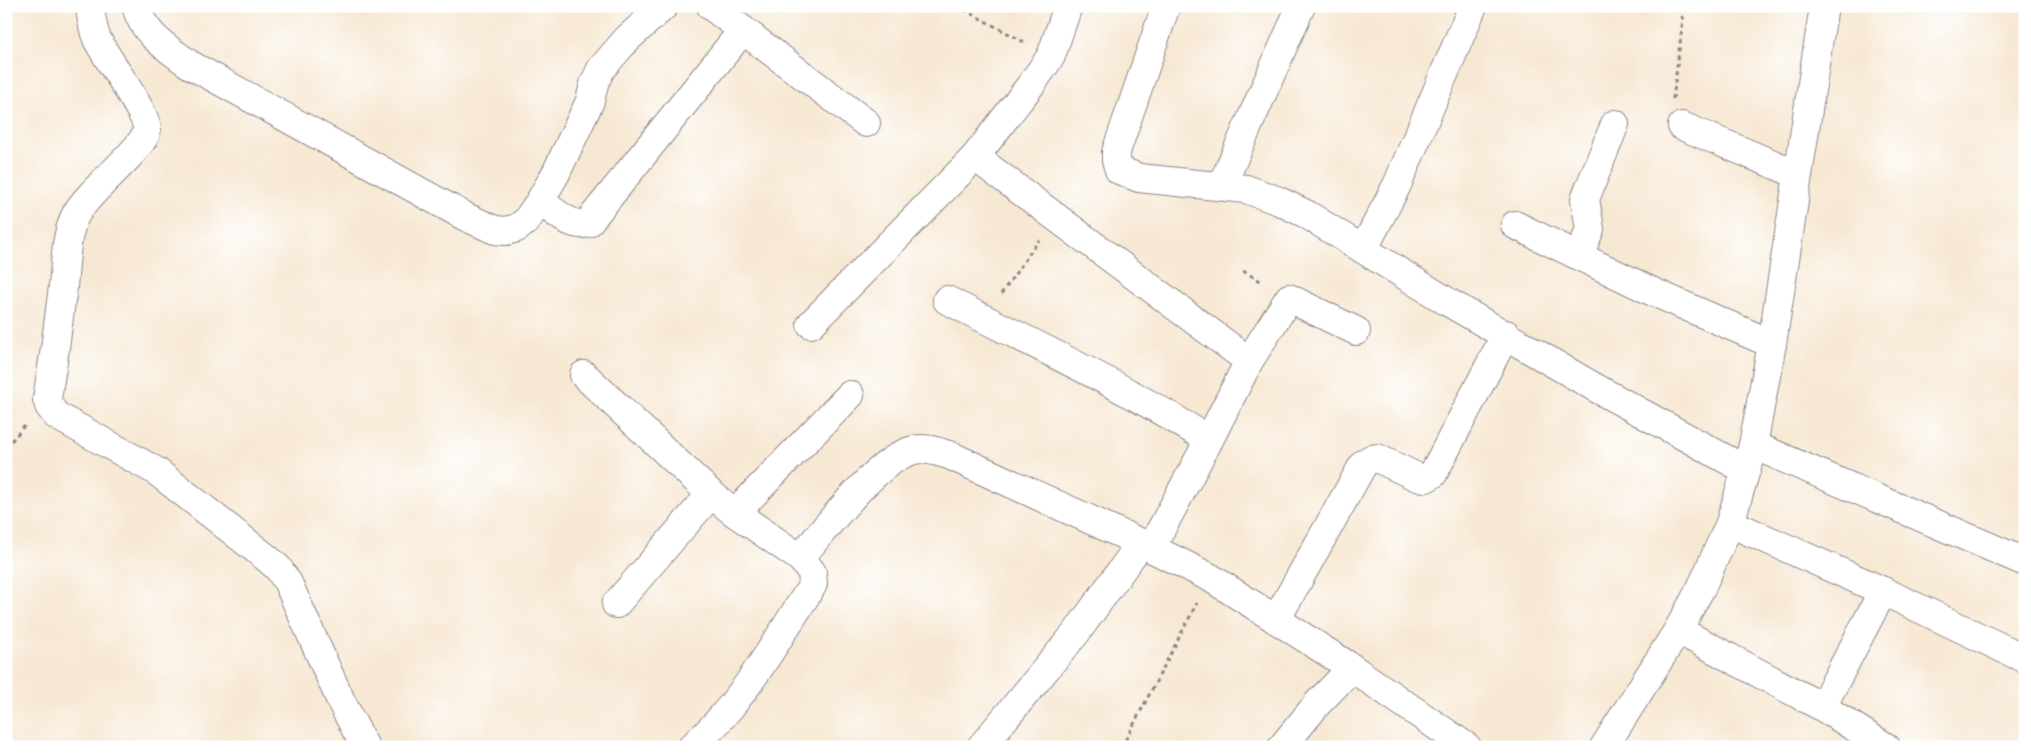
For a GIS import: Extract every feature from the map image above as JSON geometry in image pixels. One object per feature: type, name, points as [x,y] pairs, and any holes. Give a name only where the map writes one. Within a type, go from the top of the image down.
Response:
[{"type":"street","points":[[90,6],[98,40],[142,114],[147,129],[145,135],[126,159],[90,194],[76,215],[67,241],[63,292],[47,399],[49,406],[58,416],[156,470],[241,536],[278,568],[288,583],[341,701],[365,747]]},
{"type":"street","points":[[136,6],[138,15],[149,32],[161,44],[189,64],[466,217],[495,230],[506,231],[517,228],[526,221],[540,201],[575,133],[601,69],[627,39],[664,6]]},
{"type":"street","points":[[711,6],[866,123]]},
{"type":"street","points":[[812,324],[975,157],[1051,56],[1068,6]]},
{"type":"street","points":[[1166,6],[1116,152],[1119,170],[1139,178],[1222,185],[1246,189],[1279,201],[1306,214],[1364,248],[1448,302],[1596,388],[1750,457],[2025,562]]},
{"type":"street","points":[[1222,185],[1300,6]]},
{"type":"street","points":[[1364,248],[1397,185],[1473,6]]},
{"type":"street","points":[[1604,747],[1678,630],[1701,588],[1730,523],[1750,457],[1772,344],[1824,6]]},
{"type":"street","points":[[540,201],[573,223],[583,225],[588,223],[743,30]]},
{"type":"street","points":[[1579,256],[1590,229],[1586,199],[1615,124]]},
{"type":"street","points":[[1682,126],[1797,174]]},
{"type":"street","points":[[975,157],[1249,361]]},
{"type":"street","points":[[1515,225],[1651,291],[1772,344]]},
{"type":"street","points":[[981,747],[1146,545],[1209,440],[1249,361],[1289,298],[1356,331]]},
{"type":"street","points":[[947,300],[1114,385],[1178,420],[1209,440]]},
{"type":"street","points":[[1276,620],[1364,462],[1377,458],[1417,477],[1426,478],[1433,474],[1506,334]]},
{"type":"street","points":[[584,374],[711,494],[800,558],[812,572],[813,584],[732,705],[710,732],[692,747]]},
{"type":"street","points":[[735,513],[850,394]]},
{"type":"street","points":[[800,558],[863,484],[896,459],[914,450],[921,449],[949,455],[1146,545],[1211,578],[1352,668],[1455,744]]},
{"type":"street","points":[[616,604],[711,494]]},
{"type":"street","points":[[1730,523],[1883,591],[2025,660]]},
{"type":"street","points":[[1822,708],[1883,591]]},
{"type":"street","points":[[1678,630],[1822,708],[1886,747]]},
{"type":"street","points":[[1282,747],[1318,703],[1352,668]]},
{"type":"path","points":[[957,6],[1051,56]]},
{"type":"path","points":[[1678,6],[1683,19],[1672,107],[1673,118],[1682,126]]},
{"type":"path","points":[[983,319],[1056,216]]},
{"type":"path","points":[[1122,747],[1211,578]]}]
